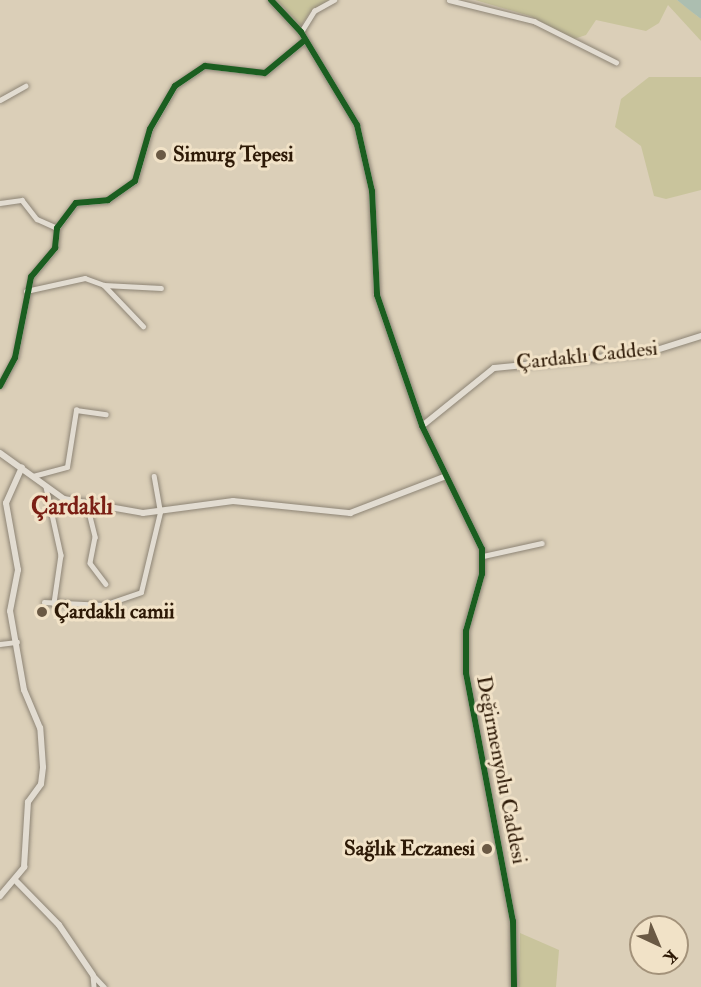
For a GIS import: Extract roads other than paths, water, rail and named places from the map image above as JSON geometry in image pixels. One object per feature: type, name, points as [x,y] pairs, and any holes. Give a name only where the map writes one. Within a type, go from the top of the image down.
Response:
[{"type":"street","name":"Değirmenyolu Caddesi","points":[[271,0],[301,32],[357,125],[374,206],[374,284],[422,426],[444,477],[474,525],[483,556],[466,631],[466,673],[513,921],[514,987]]},
{"type":"street","points":[[301,32],[314,11],[334,0]]},
{"type":"street","points":[[448,0],[525,18],[616,62]]},
{"type":"street","points":[[0,386],[15,358],[26,291],[38,264],[55,248],[57,228],[76,204],[108,200],[135,181],[157,113],[184,76],[204,66],[265,73],[305,40]]},
{"type":"street","points":[[0,100],[25,86]]},
{"type":"street","points":[[0,202],[22,200],[37,219],[57,228]]},
{"type":"street","points":[[26,291],[85,278],[104,285],[161,288]]},
{"type":"street","points":[[104,285],[143,326]]},
{"type":"street","name":"Çardaklı Caddesi","points":[[422,426],[494,368],[647,353],[701,336]]},
{"type":"street","points":[[33,476],[66,467],[76,411],[106,414]]},
{"type":"street","points":[[0,453],[64,499],[87,504],[160,512],[233,501],[350,513],[444,477]]},
{"type":"street","points":[[1,892],[17,882],[29,841],[28,802],[42,784],[43,767],[40,728],[24,690],[17,642],[9,611],[18,570],[6,503],[22,467]]},
{"type":"street","points":[[44,602],[104,605],[141,592],[160,512],[154,477]]},
{"type":"street","points":[[46,487],[61,555],[54,603]]},
{"type":"street","points":[[87,504],[95,537],[90,562],[106,584]]},
{"type":"street","points":[[483,556],[542,543]]},
{"type":"street","points":[[0,644],[17,642]]},
{"type":"street","points":[[17,882],[63,931],[93,975],[105,987]]},
{"type":"street","points":[[93,975],[94,987]]},
{"type":"place","name":"Simurg Tepesi","points":[[161,155]]},
{"type":"place","name":"Çardaklı camii","points":[[42,612]]},
{"type":"place","name":"Sağlık Eczanesi","points":[[487,849]]},
{"type":"district","name":"Çardaklı","points":[[72,507]]}]
